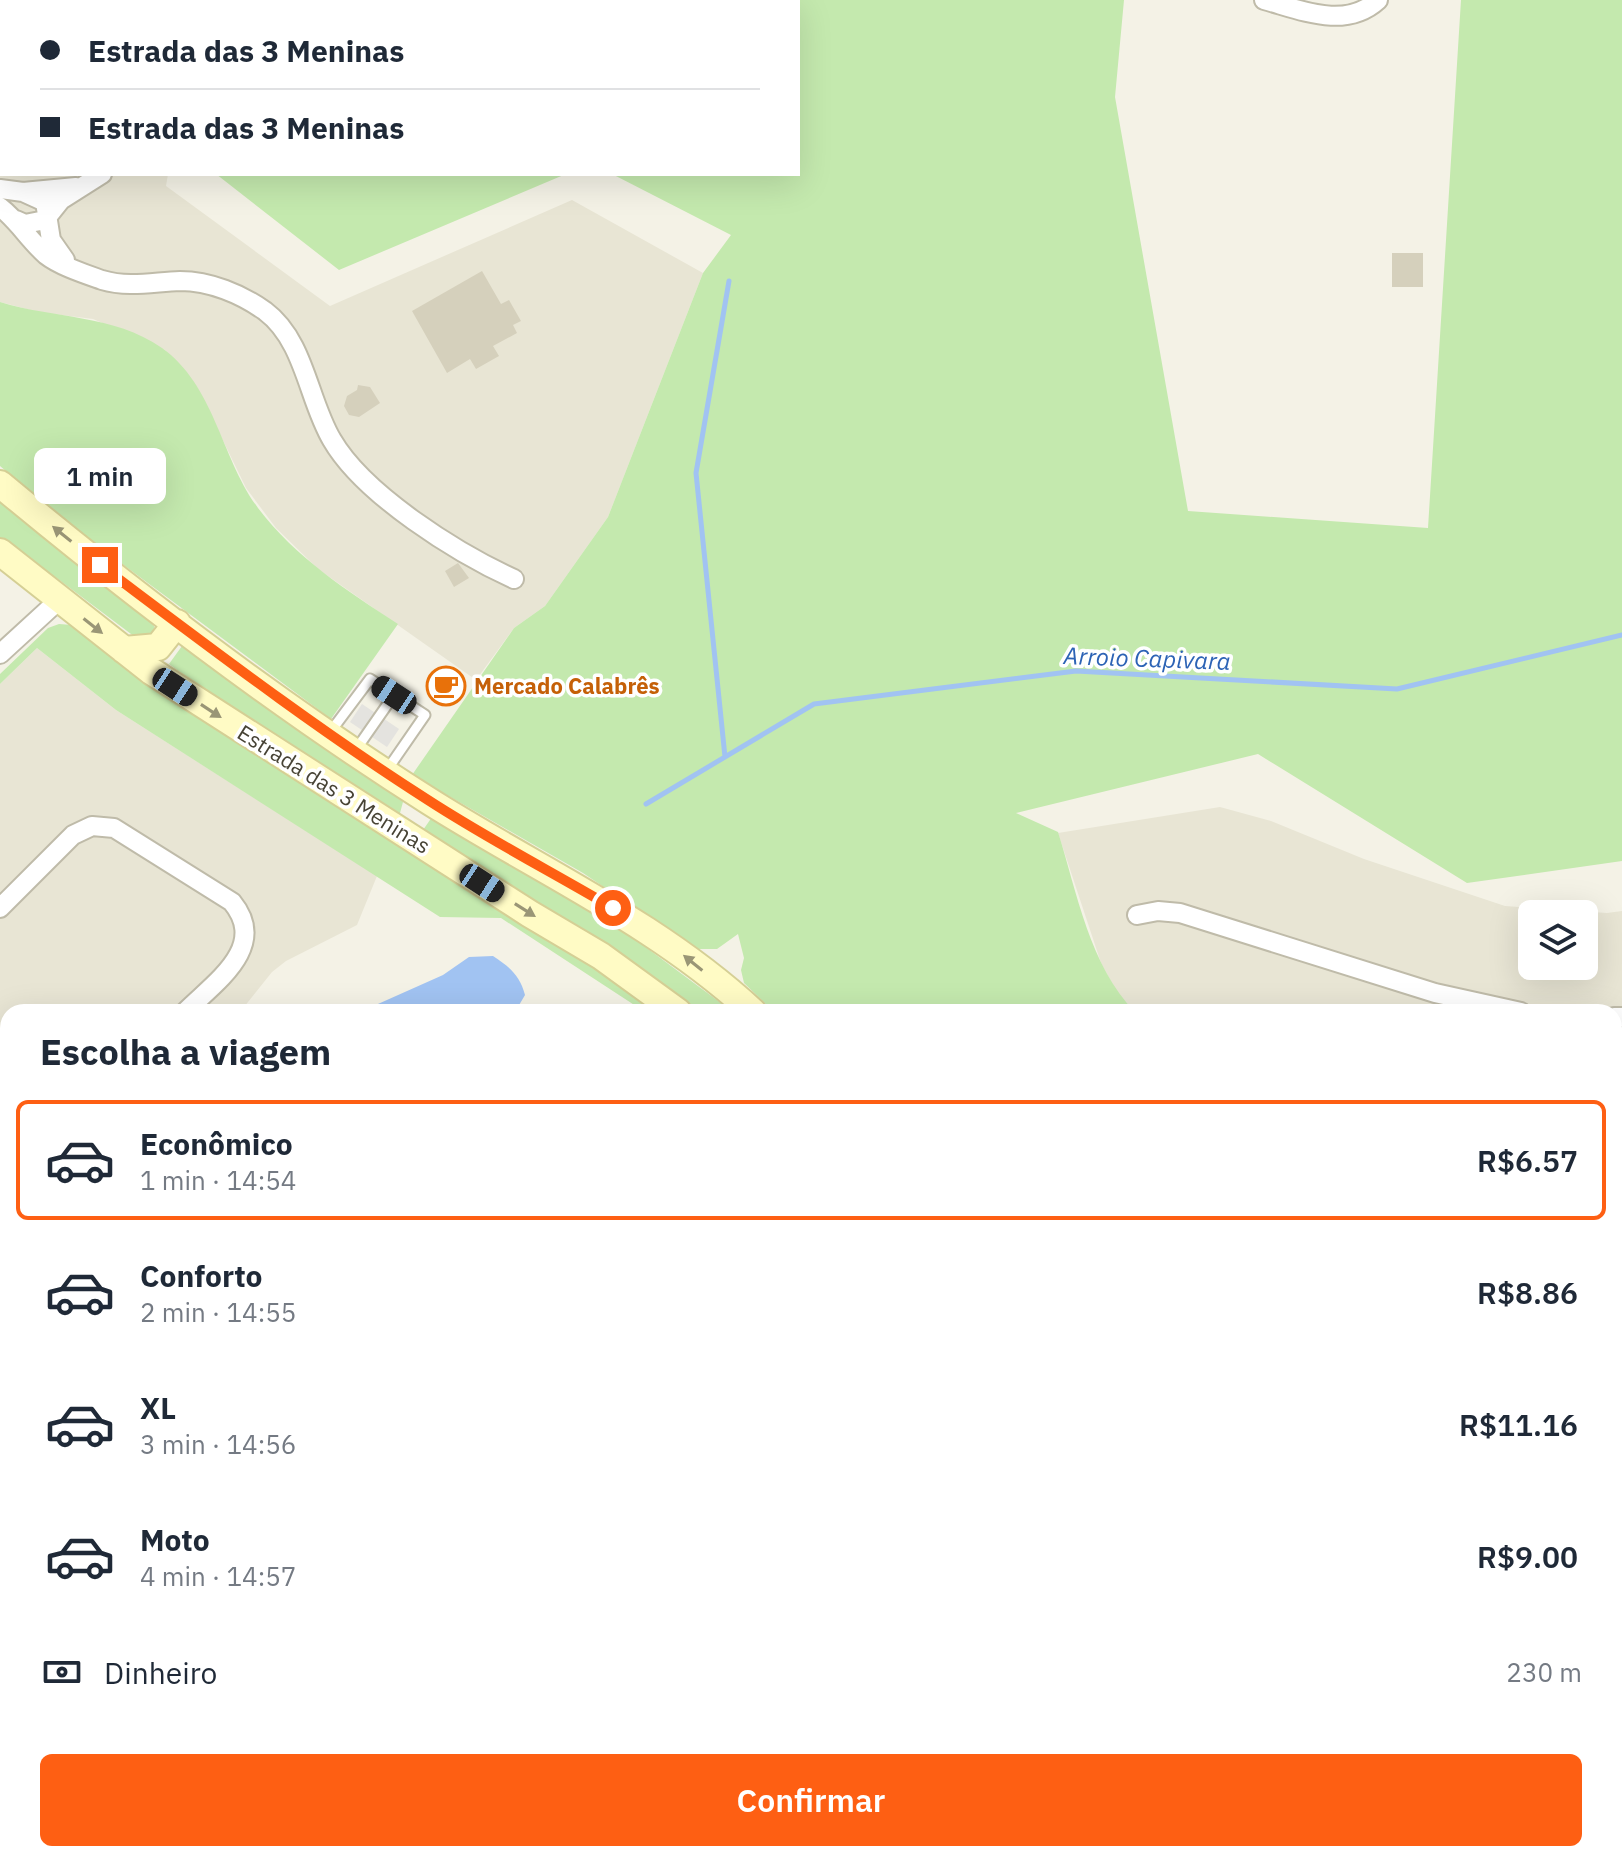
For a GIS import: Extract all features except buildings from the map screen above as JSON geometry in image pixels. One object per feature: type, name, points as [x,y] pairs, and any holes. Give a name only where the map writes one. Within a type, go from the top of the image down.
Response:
[{"type":"main road","name":"Estrada das 3 Meninas","points":[[0,484],[177,623],[329,734],[430,802],[632,919],[684,955],[743,1004]]},
{"type":"main road","name":"Estrada das 3 Meninas","points":[[1,555],[124,650],[222,718],[601,956],[667,1004]]},
{"type":"main road","points":[[124,650],[158,647],[177,623]]},
{"type":"main road","points":[[410,837],[430,802]]},
{"type":"street","points":[[1264,0],[1329,17],[1358,14],[1378,0]]},
{"type":"street","points":[[16,220],[25,224],[40,222],[78,186],[98,176]]},
{"type":"street","points":[[0,189],[23,192],[78,186]]},
{"type":"street","points":[[23,192],[45,202],[53,246],[70,265]]},
{"type":"street","points":[[0,207],[50,258],[117,284],[149,285],[182,281],[211,286],[245,299],[268,313],[298,354],[332,441],[348,461],[370,484],[417,521],[475,562],[514,579]]},
{"type":"street","points":[[0,654],[60,599]]},
{"type":"street","points":[[0,908],[73,835],[92,826],[114,828],[232,902],[243,921],[246,931],[242,955],[193,1004]]},
{"type":"street","points":[[1137,915],[1158,911],[1180,913],[1435,993],[1485,1004]]},
{"type":"lane","points":[[329,734],[370,679],[425,715],[386,772]]},
{"type":"lane","points":[[355,751],[394,695]]},
{"type":"shaded area","points":[[0,176],[168,176],[166,186],[330,306],[572,200],[703,273],[608,517],[545,606],[514,628],[476,680],[318,569],[276,528],[246,488],[197,387],[165,350],[93,319],[38,312],[0,302]]},
{"type":"shaded area","points":[[37,648],[116,710],[377,876],[357,925],[286,961],[272,972],[246,1004],[0,1004],[0,684]]},
{"type":"shaded area","points":[[362,704],[399,729],[387,747],[350,722]]},
{"type":"shaded area","points":[[1220,807],[1271,821],[1364,859],[1505,906],[1518,907],[1518,980],[1598,980],[1598,912],[1622,911],[1622,1004],[1127,1004],[1118,994],[1101,963],[1058,833]]},
{"type":"green space","points":[[800,0],[1124,0],[1115,97],[1188,511],[1428,528],[1461,0],[1622,0],[1622,861],[1467,883],[1258,754],[1016,813],[1058,832],[1096,951],[1128,1004],[766,1004],[744,983],[741,970],[744,958],[738,934],[717,949],[696,949],[583,873],[412,775],[514,628],[545,606],[608,517],[703,273],[731,235],[616,176],[800,176]]},
{"type":"green space","points":[[219,176],[561,176],[339,270]]},
{"type":"green space","points":[[0,302],[104,323],[143,337],[162,348],[194,382],[245,488],[273,526],[305,558],[398,624],[331,719],[67,523],[0,466]]},
{"type":"green space","points":[[0,500],[148,620],[156,634],[135,637],[58,579],[0,542]]},
{"type":"green space","points":[[59,624],[72,625],[653,1004],[633,1004],[501,918],[440,917],[116,710],[37,648],[0,684],[0,674],[48,628]]},
{"type":"green space","points":[[182,646],[312,740],[399,794],[403,802],[400,813],[396,815],[232,711],[169,664]]},
{"type":"green space","points":[[432,817],[628,934],[722,1004],[683,1004],[633,966],[421,833]]},
{"type":"water","points":[[493,956],[514,972],[525,995],[520,1004],[378,1004],[443,975],[469,957]]},
{"type":"waterway","points":[[725,757],[696,473],[729,281]]},
{"type":"waterway","name":"Arroio Capivara","points":[[646,804],[814,704],[1076,671],[1397,689],[1622,635]]},
{"type":"place","name":"Mercado Calabrês","points":[[446,686]]},
{"type":"route","points":[[100,565],[305,718],[430,802],[613,908]]}]
